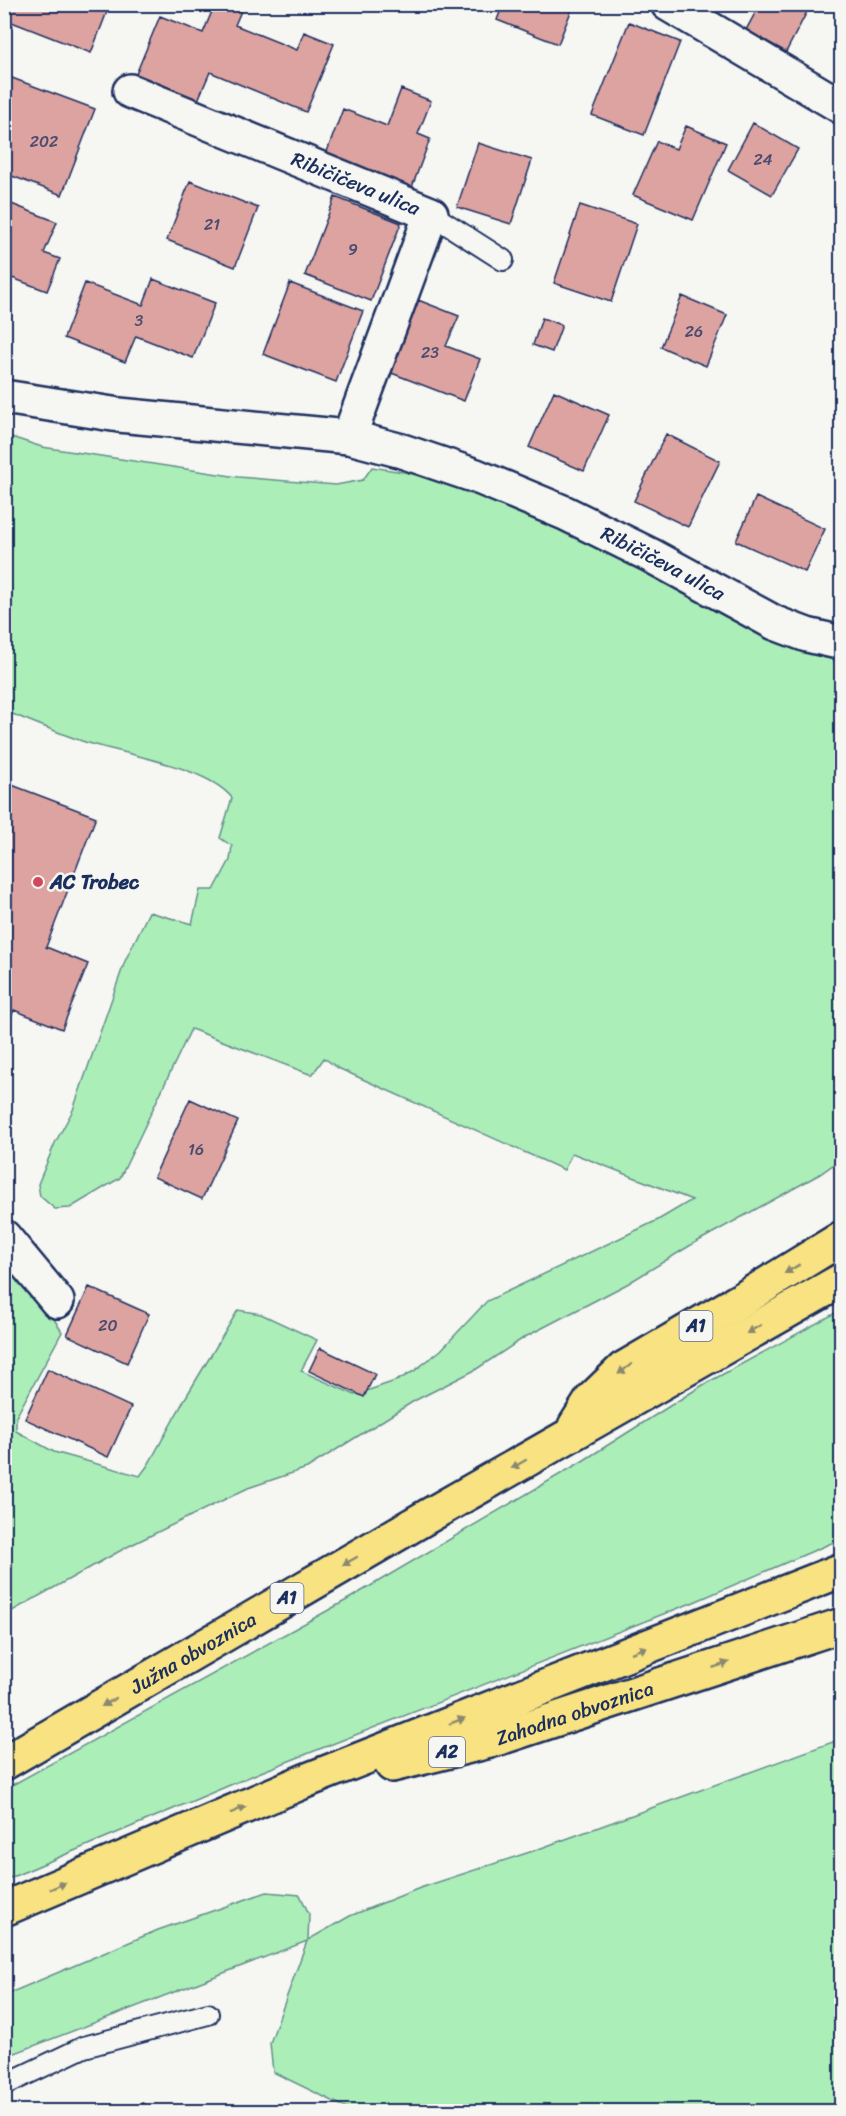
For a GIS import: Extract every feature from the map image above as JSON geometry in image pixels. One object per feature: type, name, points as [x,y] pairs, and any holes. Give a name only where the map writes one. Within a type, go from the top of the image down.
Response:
[{"type":"highway","name":"A1","points":[[570,1435],[592,1399],[623,1369],[842,1238]]},
{"type":"highway","points":[[570,1435],[842,1280]]},
{"type":"highway","name":"Južna obvoznica","points":[[4,1762],[570,1435]]},
{"type":"highway","points":[[4,1909],[305,1781],[842,1570]]},
{"type":"highway","name":"Zahodna obvoznica","points":[[305,1781],[400,1763],[490,1741],[842,1625]]},
{"type":"street","points":[[668,4],[842,107]]},
{"type":"street","name":"Ribičičeva ulica","points":[[130,91],[431,214],[349,437]]},
{"type":"street","name":"Ribičičeva ulica","points":[[4,397],[118,415],[349,437],[402,452],[476,476],[565,513],[650,555],[775,623],[807,635],[842,643]]},
{"type":"street","points":[[4,1237],[57,1301]]},
{"type":"lane","points":[[431,214],[502,260]]},
{"type":"lane","points":[[4,2085],[84,2047],[208,2014]]},
{"type":"green space","points":[[5,435],[42,447],[238,477],[336,485],[363,480],[372,467],[440,478],[596,546],[766,635],[825,654],[841,666],[841,1159],[820,1174],[691,1245],[627,1284],[525,1337],[475,1370],[414,1401],[307,1468],[248,1488],[127,1547],[5,1615],[4,1254],[43,1301],[62,1332],[16,1417],[16,1431],[54,1452],[140,1476],[238,1310],[261,1314],[317,1340],[301,1371],[355,1395],[398,1380],[414,1371],[441,1350],[487,1301],[658,1220],[692,1200],[572,1153],[564,1170],[338,1068],[324,1058],[312,1075],[191,1029],[120,1178],[70,1208],[55,1209],[40,1196],[38,1184],[55,1143],[73,1110],[125,961],[149,912],[192,924],[200,890],[214,890],[230,860],[232,846],[220,838],[232,798],[204,777],[184,769],[82,741],[5,711]]},
{"type":"green space","points":[[841,1310],[841,1539],[694,1602],[261,1772],[5,1880],[5,1789],[345,1601],[581,1462],[703,1385]]},
{"type":"green space","points":[[841,1739],[841,2111],[353,2111],[273,2072],[270,2043],[307,1941],[5,2057],[5,1995],[158,1930],[267,1892],[300,1895],[309,1914],[308,1940],[350,1916],[420,1888],[533,1851]]},
{"type":"building","points":[[4,4],[110,4],[91,53],[4,19]]},
{"type":"building","points":[[215,4],[244,4],[235,25],[297,50],[304,32],[334,44],[306,112],[210,72],[198,100],[136,74],[160,16],[203,33]]},
{"type":"building","points":[[373,4],[392,4],[389,11]]},
{"type":"building","points":[[503,4],[574,4],[558,44],[497,20]]},
{"type":"building","points":[[760,4],[811,4],[786,52],[746,30]]},
{"type":"building","points":[[629,22],[680,42],[644,135],[592,115]]},
{"type":"building","points":[[4,75],[95,109],[62,195],[4,173]]},
{"type":"building","points":[[401,89],[431,101],[418,134],[430,139],[412,187],[326,154],[343,109],[387,126]]},
{"type":"building","points":[[753,123],[798,149],[772,195],[728,170]]},
{"type":"building","points":[[686,126],[726,143],[693,220],[633,195],[657,141],[676,149]]},
{"type":"building","points":[[478,143],[532,160],[511,224],[457,207]]},
{"type":"building","points":[[190,181],[258,208],[235,267],[167,240]]},
{"type":"building","points":[[335,197],[401,223],[371,301],[305,275]]},
{"type":"building","points":[[4,201],[57,222],[44,253],[60,259],[47,291],[4,275]]},
{"type":"building","points":[[580,205],[637,224],[611,302],[554,283]]},
{"type":"building","points":[[153,279],[215,303],[193,358],[136,336],[125,362],[64,338],[85,283],[143,305]]},
{"type":"building","points":[[290,283],[363,311],[336,382],[263,354]]},
{"type":"building","points":[[682,296],[727,315],[706,366],[661,347]]},
{"type":"building","points":[[418,300],[459,316],[446,346],[480,359],[464,401],[389,372]]},
{"type":"building","points":[[542,318],[562,325],[552,352],[533,345]]},
{"type":"building","points":[[554,391],[609,415],[584,471],[529,447]]},
{"type":"building","points":[[666,434],[720,461],[688,527],[634,501]]},
{"type":"building","points":[[756,497],[825,529],[805,572],[736,541]]},
{"type":"building","name":"AC Trobec","points":[[4,782],[96,817],[46,947],[88,964],[62,1029],[14,1010],[4,1034]]},
{"type":"building","points":[[190,1099],[238,1121],[202,1199],[154,1177]]},
{"type":"building","points":[[89,1287],[149,1314],[127,1363],[67,1335]]},
{"type":"building","points":[[320,1348],[375,1374],[364,1397],[309,1371]]},
{"type":"building","points":[[48,1369],[131,1407],[108,1457],[25,1419]]},
{"type":"building","points":[[142,2103],[160,2112],[138,2112]]},
{"type":"place","name":"AC Trobec","points":[[38,882]]}]
